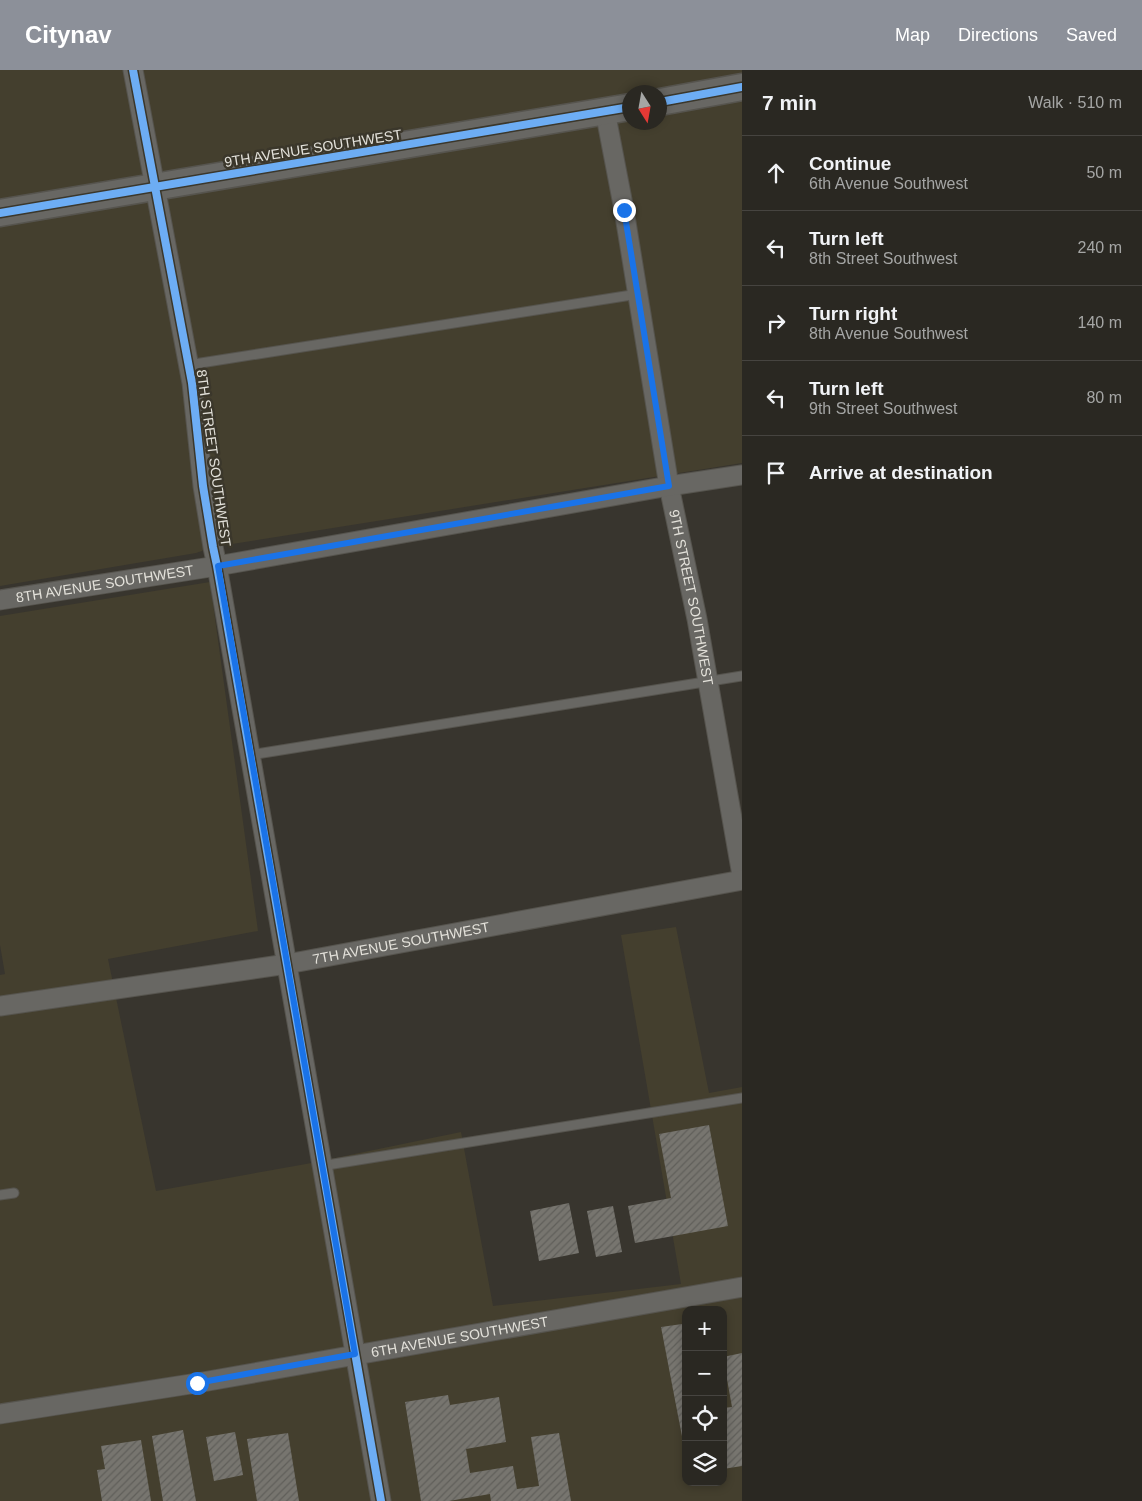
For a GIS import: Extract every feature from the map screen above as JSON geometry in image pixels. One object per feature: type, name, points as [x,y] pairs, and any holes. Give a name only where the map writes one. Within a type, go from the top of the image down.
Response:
[{"type":"street","name":"8TH STREET SOUTHWEST","points":[[133,70],[192,383],[203,486],[213,548],[218,566],[321,1166],[381,1501]]},
{"type":"street","points":[[667,101],[742,87]]},
{"type":"street","name":"9TH AVENUE SOUTHWEST","points":[[0,213],[618,109]]},
{"type":"street","name":"9TH STREET SOUTHWEST","points":[[618,109],[638,294],[669,486],[697,619],[742,875]]},
{"type":"street","name":"8TH AVENUE SOUTHWEST","points":[[0,600],[218,566],[742,474]]},
{"type":"street","name":"7TH AVENUE SOUTHWEST","points":[[0,1006],[287,964],[742,880]]},
{"type":"street","name":"6TH AVENUE SOUTHWEST","points":[[0,1414],[197,1383],[742,1287]]},
{"type":"lane","points":[[188,365],[638,294]]},
{"type":"lane","points":[[250,755],[742,676]]},
{"type":"lane","points":[[321,1166],[742,1098]]},
{"type":"lane","points":[[0,1195],[14,1193]]},
{"type":"shaded area","points":[[0,70],[742,70],[742,463],[213,547],[196,553],[0,586]]},
{"type":"shaded area","points":[[210,582],[258,931],[108,959],[156,1191],[306,1164],[461,1132],[493,1306],[681,1284],[621,935],[676,927],[709,1093],[742,1087],[742,1501],[0,1501],[0,975],[5,974],[0,945],[0,616]]},
{"type":"building","points":[[709,1125],[728,1226],[635,1243],[628,1206],[671,1198],[659,1134]]},
{"type":"building","points":[[569,1203],[579,1253],[539,1261],[530,1211]]},
{"type":"building","points":[[613,1206],[622,1252],[596,1257],[587,1211]]},
{"type":"building","points":[[682,1324],[682,1436],[661,1327]]},
{"type":"building","points":[[742,1353],[742,1466],[727,1468],[727,1408],[732,1407],[727,1379],[727,1356]]},
{"type":"building","points":[[448,1395],[450,1405],[499,1397],[506,1442],[466,1449],[470,1473],[513,1466],[517,1489],[539,1486],[531,1437],[559,1433],[571,1501],[491,1501],[490,1494],[449,1501],[421,1501],[405,1402]]},
{"type":"building","points":[[183,1430],[196,1501],[163,1501],[152,1436]]},
{"type":"building","points":[[235,1432],[243,1475],[214,1481],[206,1437]]},
{"type":"building","points":[[288,1433],[299,1501],[257,1501],[247,1439]]},
{"type":"building","points":[[141,1440],[151,1501],[102,1501],[97,1470],[105,1469],[101,1446]]},
{"type":"cycle path","points":[[133,70],[192,383],[203,486],[213,547],[381,1501]]},
{"type":"cycle path","points":[[667,101],[742,87]]},
{"type":"cycle path","points":[[0,213],[622,108]]},
{"type":"route","points":[[197,1383],[355,1354],[218,566],[669,486],[624,210]]}]
